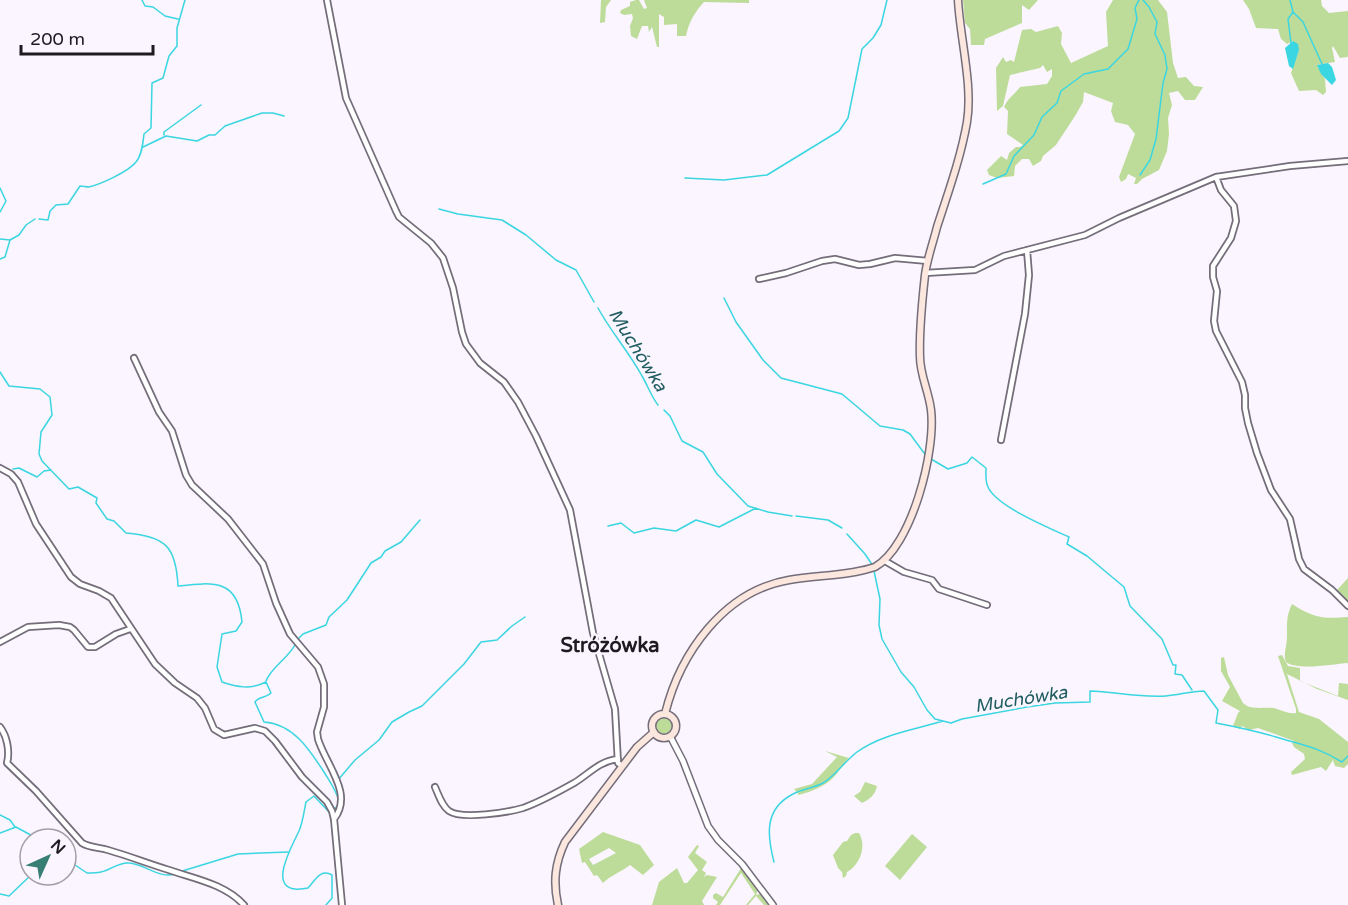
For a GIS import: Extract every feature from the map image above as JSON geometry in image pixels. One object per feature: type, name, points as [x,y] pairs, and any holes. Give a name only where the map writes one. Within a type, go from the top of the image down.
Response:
[{"type":"main road","points":[[666,714],[674,685],[693,648],[710,626],[736,603],[765,586],[780,582],[873,568],[885,561],[906,527],[916,504],[928,458],[932,424],[931,408],[920,360],[926,273],[967,122],[968,91],[958,0]]},
{"type":"main road","points":[[666,714],[670,715],[676,723],[674,732],[670,736],[661,737],[654,732],[652,727],[657,716],[666,714]]},
{"type":"main road","points":[[558,905],[554,879],[560,853],[622,766],[637,747],[654,732]]},
{"type":"street","points":[[327,0],[346,98],[396,211],[431,243],[443,258],[453,288],[466,344],[476,358],[504,382],[518,402],[536,435],[570,510],[593,633],[615,709],[618,763],[622,766]]},
{"type":"street","points":[[926,273],[975,270],[1004,256],[1084,236],[1119,218],[1216,177],[1290,166],[1348,162]]},
{"type":"street","points":[[1216,177],[1221,190],[1234,206],[1236,221],[1231,237],[1213,266],[1217,291],[1214,321],[1216,331],[1242,382],[1248,423],[1257,453],[1271,490],[1290,519],[1299,559],[1304,569],[1332,590],[1348,606]]},
{"type":"street","points":[[1001,440],[1025,314],[1029,274],[1027,250]]},
{"type":"street","points":[[759,279],[835,259],[859,265],[895,258],[928,261]]},
{"type":"street","points":[[134,358],[159,412],[172,431],[186,476],[192,485],[237,529],[263,564],[276,603],[296,643],[318,667],[324,684],[324,707],[317,732],[319,744],[342,798],[342,806],[334,819]]},
{"type":"street","points":[[0,468],[11,474],[18,482],[36,524],[71,577],[80,584],[111,598],[161,670],[201,704],[214,729],[218,733],[229,735],[255,728],[265,731],[331,809],[334,819],[342,905]]},
{"type":"street","points":[[885,561],[904,572],[932,580],[939,590],[987,605]]},
{"type":"street","points":[[0,642],[28,627],[59,625],[70,627],[88,647],[95,648],[130,628]]},
{"type":"street","points":[[0,727],[8,746],[7,763],[36,791],[82,843],[197,877],[244,905]]},
{"type":"street","points":[[670,736],[689,774],[708,826],[718,840],[742,864],[773,905]]},
{"type":"street","points":[[435,787],[441,801],[453,813],[471,815],[511,810],[525,807],[573,784],[603,762],[618,759]]},
{"type":"green space","points":[[601,0],[611,0],[606,7],[605,22],[600,23]]},
{"type":"green space","points":[[639,0],[644,9],[647,8],[644,0],[749,0],[749,3],[704,2],[692,18],[686,36],[677,36],[677,24],[664,25],[664,17],[659,14],[659,47],[657,47],[652,27],[649,32],[648,26],[642,26],[637,39],[631,36],[632,14],[620,13],[621,10],[630,6],[630,2]]},
{"type":"green space","points":[[963,0],[1038,0],[1029,10],[1022,5],[1022,23],[985,39],[984,45],[971,45],[970,29],[965,23]]},
{"type":"green space","points":[[1113,0],[1158,0],[1167,12],[1173,63],[1178,78],[1186,77],[1194,86],[1203,87],[1195,100],[1185,100],[1178,91],[1169,93],[1172,105],[1168,118],[1167,151],[1159,170],[1137,184],[1134,184],[1136,178],[1128,174],[1121,182],[1119,177],[1135,134],[1128,125],[1115,122],[1111,111],[1113,103],[1084,92],[1083,102],[1075,116],[1056,145],[1043,156],[1041,161],[1033,166],[1029,159],[1022,159],[1015,166],[1014,176],[997,178],[989,175],[987,170],[1001,156],[1007,160],[1009,153],[1023,145],[1007,134],[1008,111],[1004,107],[1009,99],[1020,87],[1047,84],[1052,76],[1052,69],[1047,72],[1043,65],[1040,68],[1010,75],[1003,106],[997,111],[996,68],[1003,57],[1006,62],[1011,60],[1014,62],[1022,30],[1031,29],[1036,32],[1058,26],[1062,33],[1061,44],[1071,63],[1108,46],[1106,12]]},
{"type":"green space","points":[[1243,0],[1321,0],[1322,6],[1329,13],[1348,11],[1348,57],[1340,58],[1333,46],[1335,62],[1317,65],[1325,79],[1326,92],[1323,95],[1316,90],[1299,91],[1291,73],[1299,50],[1293,41],[1287,44],[1281,39],[1278,29],[1256,28]]},
{"type":"green space","points":[[1348,578],[1348,604],[1337,590]]},
{"type":"green space","points":[[1292,604],[1319,617],[1348,617],[1348,663],[1307,667],[1286,662],[1287,620]]},
{"type":"green space","points":[[1282,655],[1288,666],[1300,668],[1300,680],[1287,674],[1299,712],[1319,719],[1348,742],[1348,764],[1344,768],[1335,766],[1333,760],[1326,771],[1321,767],[1292,775],[1291,772],[1305,759],[1304,754],[1294,747],[1292,743],[1294,741],[1258,728],[1249,730],[1242,726],[1240,729],[1233,726],[1240,711],[1222,701],[1230,687],[1221,671],[1221,658],[1224,657],[1228,675],[1243,703],[1247,706],[1296,713],[1278,656]]},
{"type":"green space","points":[[1305,683],[1338,696],[1339,683],[1348,684],[1348,700],[1317,689]]},
{"type":"green space","points":[[661,718],[667,718],[672,726],[670,732],[661,734],[656,729],[656,723]]},
{"type":"green space","points":[[825,751],[849,758],[836,775],[826,783],[799,795],[794,789],[812,784],[837,757]]},
{"type":"green space","points":[[865,782],[877,786],[872,796],[862,803],[854,796],[860,792]]},
{"type":"green space","points":[[603,832],[640,845],[654,865],[643,875],[630,865],[603,883],[597,875],[594,876],[585,862],[582,863],[579,849]],"holes":[[[609,848],[616,853],[593,865],[589,859]]]},
{"type":"green space","points":[[855,833],[859,833],[861,838],[861,855],[843,878],[833,855],[843,842]]},
{"type":"green space","points":[[912,834],[927,847],[900,880],[885,866]]},
{"type":"green space","points":[[697,845],[699,846],[695,853],[707,862],[702,870],[706,873],[704,877],[707,875],[717,877],[702,901],[704,905],[652,905],[659,882],[677,868],[684,883],[687,883],[698,870],[688,857]]},
{"type":"green space","points":[[741,868],[758,890],[756,895],[760,894],[769,905],[764,905],[756,896],[746,905],[755,894],[741,873],[720,905],[716,905],[718,902],[713,895],[716,893],[723,897]]},
{"type":"water","points":[[1293,41],[1298,44],[1299,50],[1293,69],[1289,66],[1285,48]]},
{"type":"water","points":[[1328,63],[1332,67],[1336,80],[1332,85],[1321,74],[1317,65]]},
{"type":"waterway","points":[[142,0],[145,6],[153,7],[165,16],[178,19]]},
{"type":"waterway","points":[[39,219],[48,220],[50,211],[56,205],[68,204],[80,186],[89,187],[107,180],[127,170],[138,159],[144,134],[151,128],[152,83],[163,78],[169,56],[177,46],[177,28],[185,0]]},
{"type":"waterway","points":[[685,178],[724,180],[767,175],[839,131],[848,118],[862,49],[881,25],[887,0]]},
{"type":"waterway","points":[[983,184],[1006,174],[1014,156],[1034,135],[1042,117],[1057,103],[1061,91],[1084,74],[1108,69],[1128,49],[1137,19],[1135,8],[1139,0]]},
{"type":"waterway","points":[[1140,175],[1150,160],[1156,139],[1167,69],[1165,55],[1155,34],[1157,22],[1143,0]]},
{"type":"waterway","points":[[1290,0],[1293,12],[1303,22],[1322,64]]},
{"type":"waterway","points":[[1291,43],[1288,19],[1293,12]]},
{"type":"waterway","points":[[164,135],[164,132],[201,105]]},
{"type":"waterway","points":[[143,147],[166,136],[197,141],[209,135],[215,135],[225,126],[262,113],[284,116]]},
{"type":"waterway","points":[[0,188],[6,201],[0,212]]},
{"type":"waterway","name":"Muchówka","points":[[439,209],[502,220],[526,235],[556,260],[576,270],[594,302]]},
{"type":"waterway","points":[[10,240],[19,235],[26,225],[35,219]]},
{"type":"waterway","points":[[0,239],[10,240],[5,257],[0,259]]},
{"type":"waterway","points":[[724,298],[736,322],[763,360],[781,378],[842,394],[880,426],[903,430],[910,434],[927,457]]},
{"type":"waterway","name":"Muchówka","points":[[598,308],[637,367],[658,405]]},
{"type":"waterway","points":[[0,372],[9,386],[40,389],[50,397],[52,415],[41,432],[39,454],[42,461],[69,489],[78,487],[97,498],[96,503],[107,519],[114,521],[126,533],[150,537],[166,546],[175,561],[178,586],[213,584],[222,586],[235,598],[240,608],[242,622],[236,631],[222,634],[217,667],[222,682],[244,687],[266,682],[271,693],[255,702],[264,722],[284,727],[299,739],[324,772],[339,801]]},
{"type":"waterway","name":"Muchówka","points":[[664,410],[670,416],[682,441],[703,452],[717,474],[748,506],[792,516]]},
{"type":"waterway","points":[[931,459],[948,469],[967,463],[972,457],[986,468],[988,487],[1001,502],[1024,516],[1069,537],[1067,544],[1087,556],[1124,587],[1130,606],[1162,639],[1173,665],[1176,665],[1175,674],[1182,675],[1192,690]]},
{"type":"waterway","points":[[13,469],[19,468],[37,477],[44,471],[51,470]]},
{"type":"waterway","points":[[608,526],[621,523],[634,533],[654,528],[676,531],[696,520],[719,527],[756,508]]},
{"type":"waterway","name":"Muchówka","points":[[796,516],[828,520],[842,528]]},
{"type":"waterway","points":[[298,639],[303,634],[326,625],[329,617],[347,600],[371,563],[381,557],[385,551],[401,542],[420,520]]},
{"type":"waterway","name":"Muchówka","points":[[847,534],[873,566]]},
{"type":"waterway","name":"Muchówka","points":[[874,571],[880,599],[879,625],[882,639],[901,672],[935,719],[951,723],[1027,707],[1090,702],[1090,691],[1138,696],[1204,691],[1218,710],[1216,723],[1310,747],[1342,762],[1348,756]]},
{"type":"waterway","points":[[338,780],[355,760],[379,740],[392,722],[422,706],[464,664],[481,642],[497,640],[525,617]]},
{"type":"waterway","points":[[266,681],[296,643]]},
{"type":"waterway","points":[[774,862],[769,833],[770,824],[772,815],[784,800],[827,780],[857,752],[877,741],[943,721]]},
{"type":"waterway","points":[[326,905],[332,898],[332,875],[321,874],[308,888],[294,889],[286,886],[283,870],[300,828],[306,802],[314,796],[329,812],[338,806]]},
{"type":"waterway","points":[[0,815],[10,820],[15,827]]},
{"type":"waterway","points":[[0,833],[18,828]]},
{"type":"waterway","points":[[179,872],[238,854],[288,852]]},
{"type":"waterway","points":[[78,867],[87,873],[101,872],[129,863],[163,875],[175,874]]},
{"type":"waterway","points":[[0,894],[9,896],[18,887]]},
{"type":"district","name":"Stróżówka","points":[[610,645]]}]
